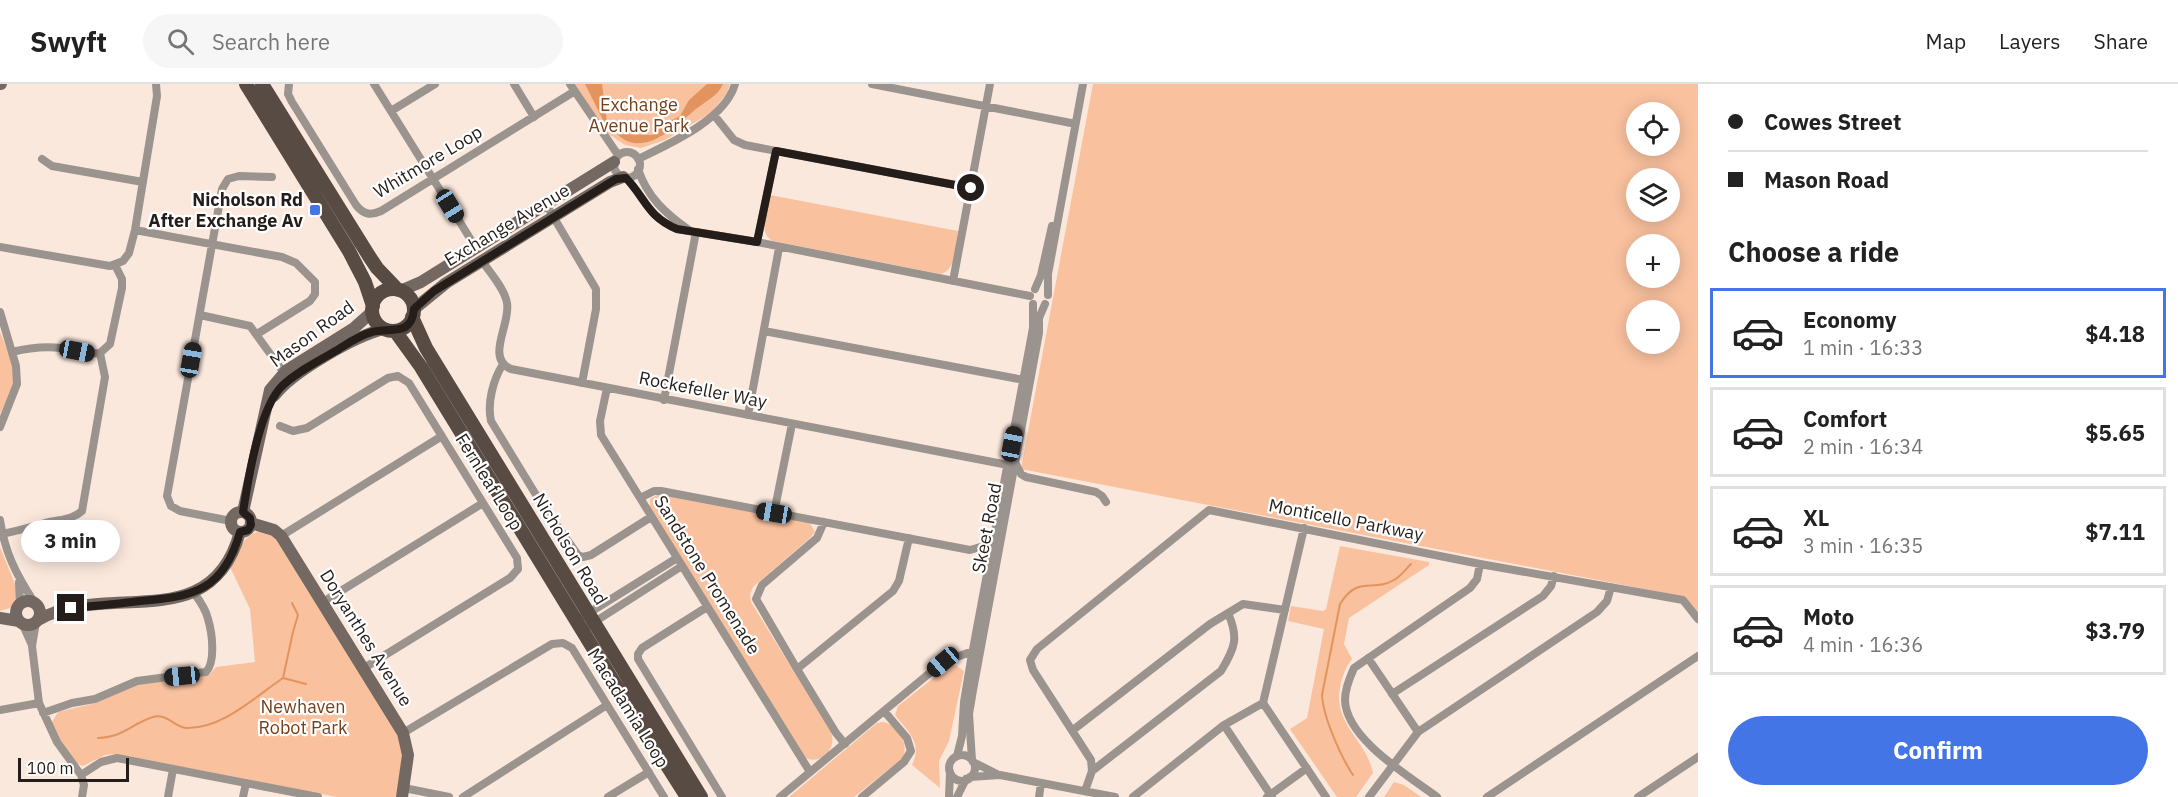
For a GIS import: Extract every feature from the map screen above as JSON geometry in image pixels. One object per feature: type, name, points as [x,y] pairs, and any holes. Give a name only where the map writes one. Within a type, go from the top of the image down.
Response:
[{"type":"main road","name":"Nicholson Road","points":[[246,84],[349,251],[365,282],[376,322],[390,330],[421,367],[701,797]]},
{"type":"main road","name":"Nicholson Road","points":[[262,84],[369,256],[411,300],[413,313],[426,348],[687,797]]},
{"type":"main road","points":[[373,309],[380,294],[399,290]]},
{"type":"main road","points":[[390,330],[405,327],[413,313]]},
{"type":"street","points":[[0,247],[115,266],[123,261],[129,253],[135,230],[157,96],[156,84]]},
{"type":"street","name":"Whitmore Loop","points":[[289,84],[288,94],[292,102],[363,213],[378,212],[534,117],[573,88]]},
{"type":"street","points":[[374,84],[476,248]]},
{"type":"street","points":[[391,111],[435,84]]},
{"type":"street","points":[[513,84],[534,117]]},
{"type":"street","points":[[638,159],[714,116],[729,98],[735,84]]},
{"type":"street","points":[[872,84],[903,87],[985,107],[1071,123]]},
{"type":"street","points":[[953,281],[990,84]]},
{"type":"street","name":"Skeet Road","points":[[973,761],[970,707],[1012,486],[1012,465],[1033,328],[1033,296],[1044,265],[1078,84]]},
{"type":"street","name":"Skeet Road","points":[[957,756],[962,736],[963,713],[973,651],[1039,333],[1039,318],[1046,299],[1048,274],[1083,84]]},
{"type":"street","points":[[573,88],[616,159],[616,172],[624,178],[655,216],[677,229],[757,242],[1033,296],[1044,290],[1046,299],[1039,306],[1033,296]]},
{"type":"street","points":[[714,116],[734,141],[745,145],[971,188]]},
{"type":"street","points":[[757,242],[776,151]]},
{"type":"street","points":[[616,159],[630,153],[638,159]]},
{"type":"street","points":[[42,159],[52,166],[142,182]]},
{"type":"street","name":"Exchange Avenue","points":[[399,290],[421,282],[547,206],[616,159]]},
{"type":"street","points":[[638,159],[638,169],[659,206],[668,216],[693,231]]},
{"type":"street","points":[[624,178],[633,176],[638,169]]},
{"type":"street","points":[[231,521],[180,511],[171,506],[167,495],[222,189],[228,179],[239,176],[272,177]]},
{"type":"street","name":"Exchange Avenue","points":[[413,313],[434,291],[610,182],[624,178]]},
{"type":"street","points":[[547,206],[596,289],[597,309],[582,384]]},
{"type":"street","points":[[135,230],[213,244],[296,263],[315,282],[315,294],[310,301],[257,334]]},
{"type":"street","points":[[664,400],[693,231]]},
{"type":"street","points":[[748,415],[779,248]]},
{"type":"street","points":[[483,262],[507,303],[499,354],[503,364],[495,379],[489,410],[491,421],[542,503],[577,553],[583,557],[591,555],[651,517]]},
{"type":"street","points":[[12,352],[30,348],[60,348],[93,354],[100,352],[110,344],[122,288],[122,279],[115,266]]},
{"type":"street","name":"Mason Road","points":[[243,512],[262,420],[271,400],[287,376],[354,328],[373,309]]},
{"type":"street","points":[[0,312],[16,366],[17,384],[0,427]]},
{"type":"street","points":[[200,315],[250,326],[287,376]]},
{"type":"street","name":"Mason Road","points":[[287,376],[359,337],[390,330]]},
{"type":"street","points":[[764,331],[1024,380]]},
{"type":"street","points":[[2,534],[68,519],[82,511],[105,377],[100,352]]},
{"type":"street","name":"Rockefeller Way","points":[[503,364],[513,370],[582,384],[1012,465]]},
{"type":"street","name":"Fernleaf Loop","points":[[280,426],[293,431],[307,428],[388,378],[398,376],[409,383],[516,557],[518,569],[510,578],[364,668]]},
{"type":"street","name":"Sandstone Promenade","points":[[607,388],[600,421],[601,435],[810,772]]},
{"type":"street","points":[[774,513],[792,424]]},
{"type":"street","points":[[251,523],[274,530],[281,536],[442,436]]},
{"type":"street","points":[[1012,465],[1021,474],[1096,492],[1106,502]]},
{"type":"street","points":[[1012,486],[1027,480],[1040,480]]},
{"type":"street","points":[[640,498],[654,491],[661,491],[970,550],[982,558],[990,568]]},
{"type":"street","points":[[323,602],[483,503]]},
{"type":"street","name":"Monticello Parkway","points":[[1073,730],[1033,670],[1030,660],[1037,648],[1209,510],[1480,564],[1683,600],[1698,619]]},
{"type":"street","points":[[243,512],[248,515],[251,523],[248,530],[240,532],[233,529],[231,521],[235,515],[243,512]]},
{"type":"street","points":[[0,520],[6,553],[41,611],[32,645],[39,703],[57,742],[81,775],[84,785],[82,797]]},
{"type":"street","points":[[825,522],[817,538],[762,585],[756,599],[836,733],[845,744]]},
{"type":"street","points":[[1133,797],[1224,725],[1263,703],[1304,528]]},
{"type":"street","points":[[0,616],[27,601],[67,608],[171,599],[194,593],[226,566],[236,549],[240,532]]},
{"type":"street","name":"Doryanthes Avenue","points":[[281,536],[403,733],[408,755],[403,792]]},
{"type":"street","points":[[797,669],[893,591],[899,581],[909,538]]},
{"type":"street","points":[[970,550],[994,543]]},
{"type":"street","points":[[585,622],[677,558]]},
{"type":"street","points":[[1437,797],[1370,747],[1346,709],[1346,689],[1353,668],[1470,588],[1477,579],[1480,564]]},
{"type":"street","points":[[585,622],[682,566]]},
{"type":"street","points":[[1392,694],[1543,596],[1551,586],[1554,576]]},
{"type":"street","points":[[19,578],[19,606],[16,614],[32,645]]},
{"type":"street","points":[[1370,797],[1418,732],[1598,612],[1607,602],[1611,587]]},
{"type":"street","points":[[43,713],[63,705],[95,699],[137,681],[206,672],[213,660],[209,621],[194,593]]},
{"type":"street","points":[[1085,791],[1092,771],[1091,760],[1073,730],[1210,624],[1243,604],[1285,610]]},
{"type":"street","points":[[707,607],[642,648],[638,659],[722,797]]},
{"type":"street","points":[[0,616],[29,625],[67,608]]},
{"type":"street","points":[[1092,771],[1221,670],[1230,655],[1236,630],[1228,613]]},
{"type":"street","name":"Macadamia Loop","points":[[403,733],[552,644],[563,643],[572,648],[664,797]]},
{"type":"street","points":[[780,797],[943,662],[973,651]]},
{"type":"street","points":[[1487,797],[1698,656]]},
{"type":"street","points":[[1368,658],[1418,732]]},
{"type":"street","points":[[943,662],[961,662],[970,671]]},
{"type":"street","points":[[0,711],[39,703]]},
{"type":"street","points":[[1263,703],[1326,797]]},
{"type":"street","points":[[464,797],[607,705]]},
{"type":"street","points":[[862,797],[904,762],[910,751],[907,738],[884,711]]},
{"type":"street","points":[[1224,725],[1269,796],[1307,768]]},
{"type":"street","points":[[949,797],[951,763],[957,756],[967,756],[1000,775],[1115,797]]},
{"type":"street","points":[[1638,797],[1698,757]]},
{"type":"street","points":[[81,775],[111,758],[318,797]]},
{"type":"street","points":[[957,797],[975,770],[973,761]]},
{"type":"street","points":[[168,797],[173,769]]},
{"type":"street","points":[[608,797],[648,772]]},
{"type":"street","points":[[951,772],[958,779],[1000,775]]},
{"type":"street","points":[[243,797],[246,783]]},
{"type":"street","points":[[1039,797],[1041,783]]},
{"type":"street","points":[[403,792],[449,797]]},
{"type":"green space","name":"Exchange Avenue Park","points":[[575,84],[730,84],[727,93],[711,113],[665,140],[641,148],[625,145],[607,133]]},
{"type":"green space","points":[[1093,84],[1698,84],[1698,615],[1686,597],[1021,469]]},
{"type":"green space","points":[[770,195],[958,231],[953,262],[941,274],[773,241],[765,233],[764,227]]},
{"type":"green space","points":[[0,332],[10,360],[13,381],[11,391],[0,414]]},
{"type":"green space","points":[[659,494],[810,523],[815,532],[810,538],[753,587],[750,595],[751,602],[831,732],[832,745],[826,755],[816,759],[804,757],[650,508],[650,499]]},
{"type":"green space","name":"Newhaven Robot Park","points":[[261,531],[273,535],[394,726],[403,749],[397,797],[337,797],[116,754],[105,755],[83,766],[77,764],[64,748],[52,722],[58,712],[96,703],[139,684],[203,677],[210,674],[216,667],[255,662],[250,609],[230,567],[245,540]]},
{"type":"green space","points":[[1340,546],[1429,562],[1429,565],[1349,618],[1344,644],[1352,659],[1343,676],[1339,701],[1341,712],[1370,762],[1373,773],[1356,797],[1337,797],[1290,729],[1307,718],[1324,629],[1288,621],[1291,606],[1323,611],[1326,609]]},
{"type":"green space","points":[[0,547],[17,589],[17,600],[10,608],[0,611]]},
{"type":"green space","points":[[950,665],[957,666],[964,671],[949,741],[939,761],[940,788],[912,765],[916,750],[915,744],[909,732],[895,715],[898,706]]},
{"type":"green space","points":[[883,722],[894,727],[901,736],[905,748],[902,759],[854,797],[789,797],[877,723]]},
{"type":"green space","points":[[1394,782],[1404,785],[1421,797],[1384,797]]},
{"type":"shaded area","points":[[585,84],[602,84],[607,122],[604,122]]},
{"type":"shaded area","points":[[707,84],[723,84],[715,95],[670,131],[648,142],[638,143],[627,141],[617,134],[653,135],[660,126],[680,116],[689,100]]},
{"type":"waterway","points":[[1353,775],[1333,737],[1322,695],[1340,604],[1353,589],[1386,584],[1398,577],[1411,564]]},
{"type":"waterway","points":[[98,738],[121,733],[153,717],[166,718],[186,728],[199,727],[225,718],[238,710],[283,678],[298,615],[292,603]]},
{"type":"waterway","points":[[283,678],[306,684]]},
{"type":"place","name":"Nicholson Rd After Exchange Av","points":[[315,210]]},
{"type":"route","points":[[71,608],[171,599],[200,590],[226,566],[236,549],[240,532],[245,532],[250,528],[250,518],[243,512],[246,495],[262,420],[280,387],[297,374],[359,337],[370,332],[384,329],[395,331],[405,327],[410,322],[414,309],[434,291],[616,179],[626,178],[649,211],[669,226],[757,242],[776,151],[971,188]]}]
